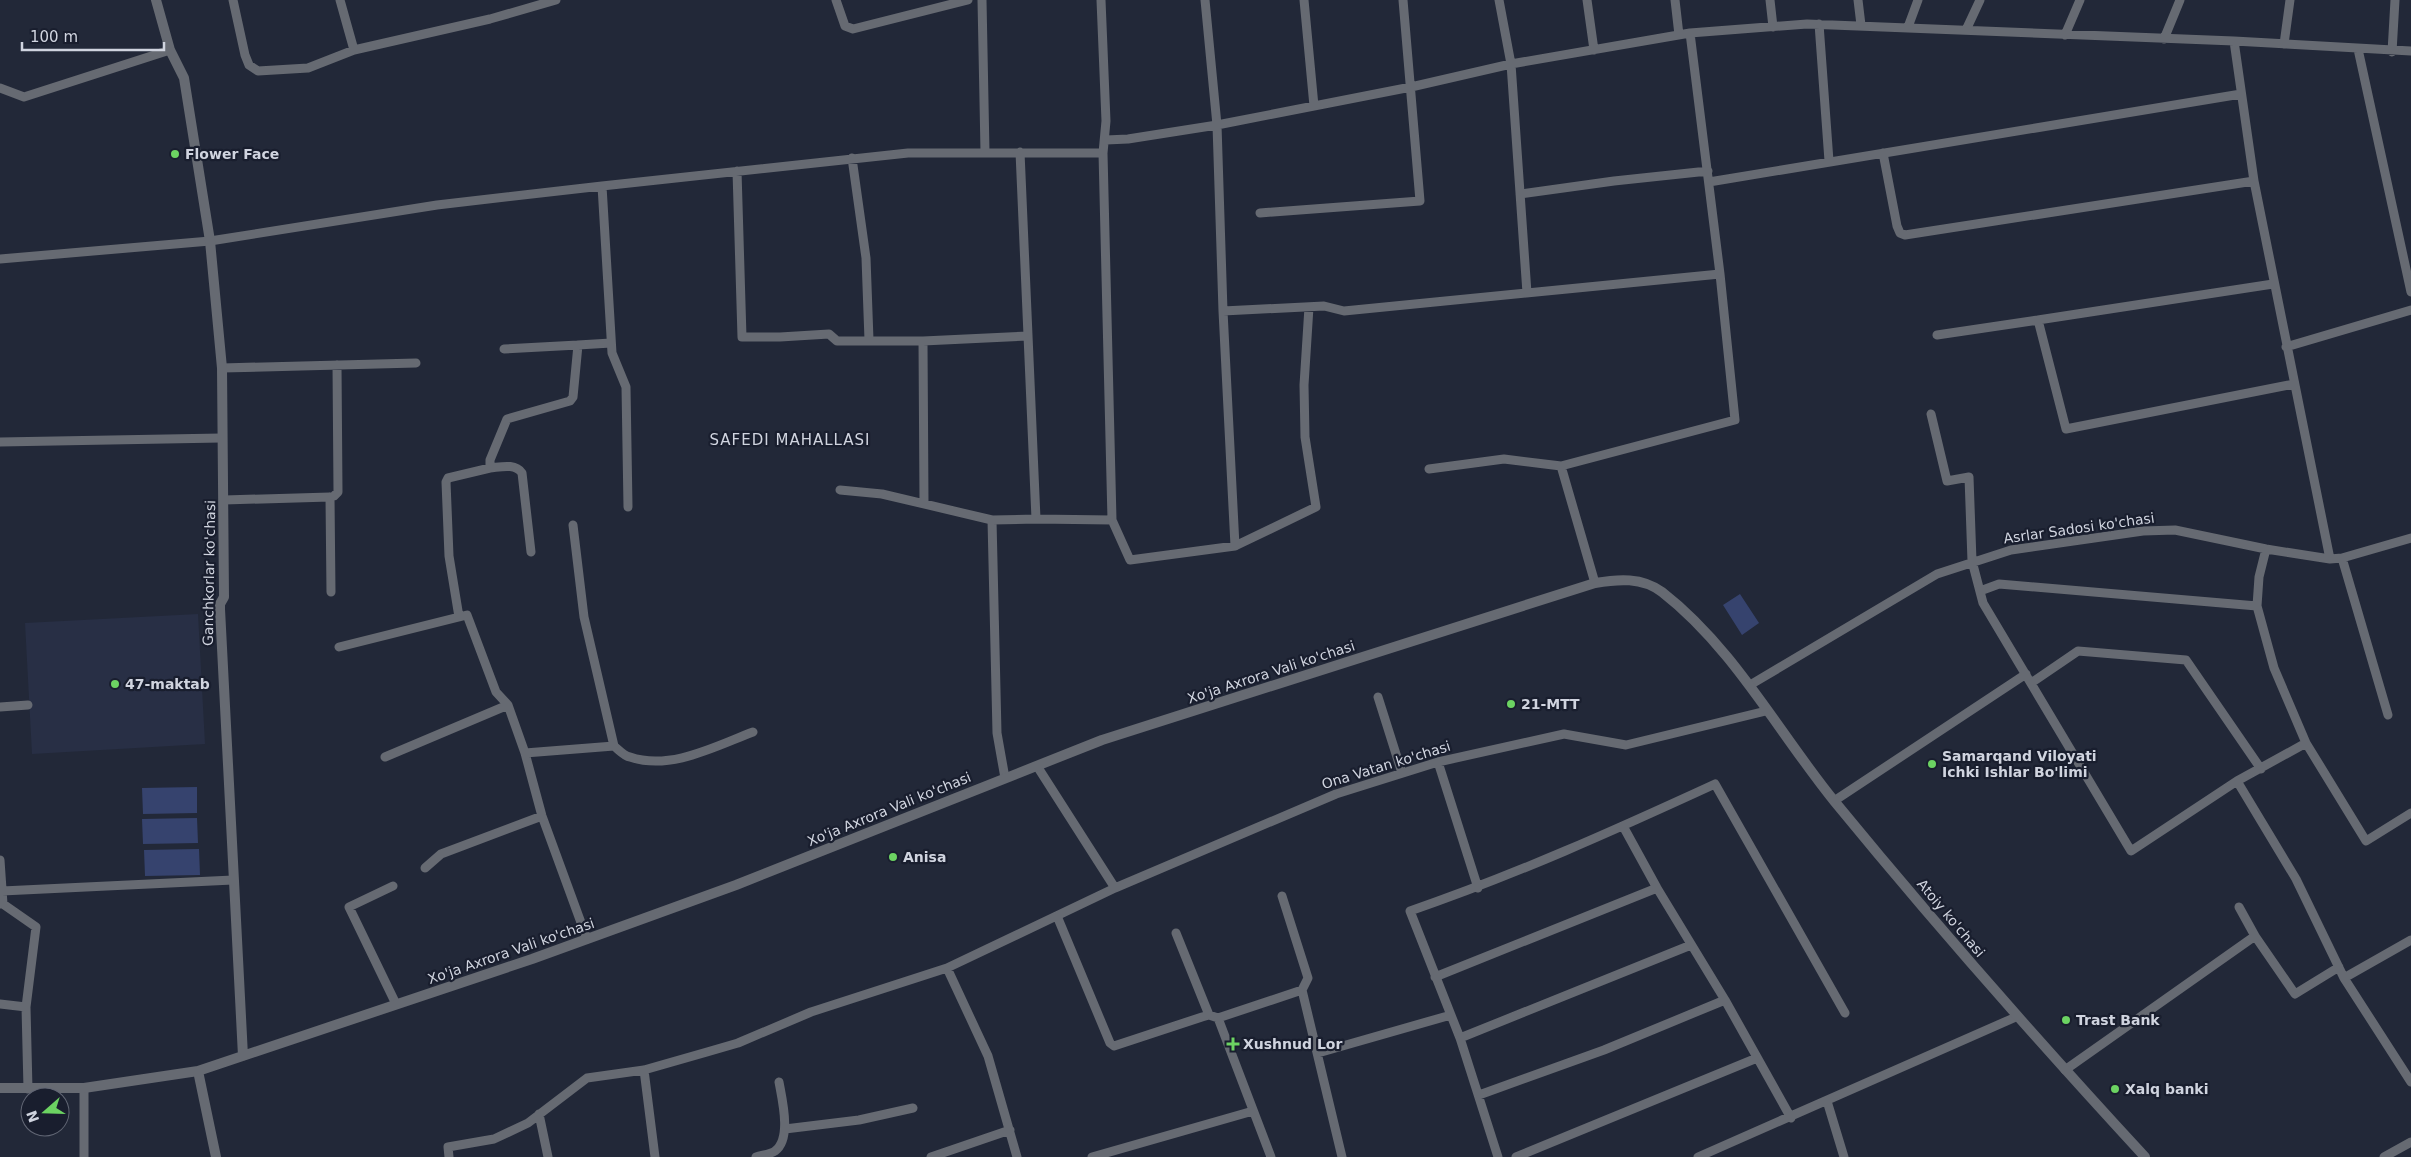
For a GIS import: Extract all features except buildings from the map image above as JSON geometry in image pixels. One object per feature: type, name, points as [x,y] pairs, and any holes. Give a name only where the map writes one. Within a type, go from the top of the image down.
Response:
[{"type":"street","name":"Ganchkorlar ko'chasi","points":[[156,0],[170,50],[184,78],[210,241],[222,368],[221,438],[224,500],[224,597],[220,604],[220,609],[243,1056]]},
{"type":"street","points":[[233,0],[245,55],[249,65],[258,71],[308,68],[354,50],[490,19],[556,0]]},
{"type":"street","points":[[340,0],[354,50]]},
{"type":"street","points":[[836,0],[845,26],[853,29],[968,0]]},
{"type":"street","points":[[982,0],[985,152]]},
{"type":"street","points":[[1101,0],[1106,140],[1103,153],[1112,520],[1130,560],[1235,546],[1316,507],[1305,437],[1304,385],[1309,307]]},
{"type":"street","points":[[1205,0],[1217,125],[1222,311],[1235,546]]},
{"type":"street","points":[[1304,0],[1314,106]]},
{"type":"street","points":[[1260,213],[1420,201],[1403,0]]},
{"type":"street","points":[[1499,0],[1511,64],[1527,293]]},
{"type":"street","points":[[1587,0],[1594,50]]},
{"type":"street","points":[[1675,0],[1679,35]]},
{"type":"street","points":[[1770,0],[1773,26]]},
{"type":"street","points":[[1858,0],[1861,25]]},
{"type":"street","points":[[1908,26],[1918,0]]},
{"type":"street","points":[[1966,30],[1980,0]]},
{"type":"street","points":[[2065,35],[2080,0]]},
{"type":"street","points":[[2164,39],[2180,0]]},
{"type":"street","points":[[2284,44],[2290,0]]},
{"type":"street","points":[[2392,52],[2395,0]]},
{"type":"street","points":[[1106,140],[1128,139],[1217,125],[1411,87],[1511,64],[1679,35],[1773,26],[1819,24],[1908,26],[2065,35],[2234,41],[2392,52],[2411,51]]},
{"type":"street","points":[[1819,24],[1829,161]]},
{"type":"street","points":[[1429,469],[1504,459],[1561,466],[1735,420],[1708,171],[1690,34]]},
{"type":"street","points":[[2234,41],[2254,181],[2273,284],[2330,559]]},
{"type":"street","points":[[2358,49],[2411,292]]},
{"type":"street","points":[[0,88],[24,97],[170,50]]},
{"type":"street","points":[[1709,182],[2241,94]]},
{"type":"street","points":[[1020,152],[1036,519]]},
{"type":"street","points":[[0,258],[210,241],[437,205],[852,158],[908,153],[1103,153]]},
{"type":"street","points":[[1883,153],[1897,226],[1900,233],[1905,235],[2254,181]]},
{"type":"street","points":[[852,158],[866,258],[869,340]]},
{"type":"street","points":[[737,171],[742,337],[829,334],[837,341],[923,341],[1028,336]]},
{"type":"street","points":[[1520,194],[1708,171]]},
{"type":"street","points":[[602,186],[612,353],[626,387],[628,507]]},
{"type":"street","points":[[1222,311],[1324,306],[1344,311],[1720,274]]},
{"type":"street","points":[[1937,336],[2273,284]]},
{"type":"street","points":[[2286,347],[2411,310]]},
{"type":"street","points":[[2038,320],[2066,429],[2294,384]]},
{"type":"street","points":[[923,341],[924,503]]},
{"type":"street","points":[[504,349],[611,343]]},
{"type":"street","points":[[490,468],[490,460],[507,419],[570,401],[573,397],[578,345]]},
{"type":"street","points":[[222,368],[416,362]]},
{"type":"street","points":[[224,500],[334,496],[339,486],[337,365]]},
{"type":"street","points":[[1931,414],[1947,481],[1969,477],[1972,561],[1983,604],[2131,851],[2237,781],[2306,743]]},
{"type":"street","points":[[0,442],[221,438]]},
{"type":"street","points":[[1561,466],[1595,583]]},
{"type":"street","points":[[459,617],[449,556],[446,482],[452,476],[490,468],[512,467],[519,469],[522,473],[531,552]]},
{"type":"street","points":[[840,490],[882,494],[992,520],[1112,520]]},
{"type":"street","points":[[330,497],[331,592]]},
{"type":"street","points":[[992,520],[997,733],[1005,778]]},
{"type":"street","points":[[574,525],[584,617],[614,746],[629,757],[656,761],[680,758],[753,732]]},
{"type":"street","name":"Asrlar Sadosi ko'chasi","points":[[1750,685],[1937,574],[1972,561],[2011,550],[2143,532],[2175,530],[2266,549],[2330,559],[2342,558],[2411,538]]},
{"type":"street","points":[[2266,549],[2259,577],[2257,606],[2274,668],[2306,743],[2366,841],[2411,813]]},
{"type":"street","points":[[2342,558],[2388,715]]},
{"type":"street","name":"Xo'ja Axrora Vali ko'chasi","points":[[70,1088],[84,1088],[198,1071],[587,939],[736,886],[1005,778],[1134,730],[1595,583],[1624,579],[1648,584],[1660,590],[1710,638],[1750,685]]},
{"type":"street","points":[[1980,591],[1998,584],[2257,606]]},
{"type":"street","points":[[339,647],[467,615],[496,692],[508,705],[525,753],[542,816],[587,939]]},
{"type":"street","points":[[1834,801],[2028,678],[2078,651],[2186,660],[2261,769]]},
{"type":"street","name":"Atoiy ko'chasi","points":[[1750,685],[1766,711],[1834,801],[2016,1017],[2144,1157]]},
{"type":"street","points":[[1378,697],[1402,773]]},
{"type":"street","points":[[385,757],[508,705]]},
{"type":"street","points":[[0,707],[28,706]]},
{"type":"street","name":"Ona Vatan ko'chasi","points":[[449,1157],[448,1147],[494,1139],[528,1123],[588,1078],[644,1070],[738,1043],[811,1012],[947,968],[1115,888],[1336,794],[1438,762],[1564,734],[1626,745],[1766,711]]},
{"type":"street","points":[[525,753],[614,746]]},
{"type":"street","points":[[1438,762],[1478,888]]},
{"type":"street","points":[[1037,766],[1115,888]]},
{"type":"street","points":[[2237,781],[2296,879],[2344,978],[2411,1082]]},
{"type":"street","points":[[1498,1157],[1460,1038],[1410,911],[1478,888],[1715,784],[1845,1014]]},
{"type":"street","points":[[425,868],[441,854],[542,816]]},
{"type":"street","points":[[1623,826],[1656,888],[1725,1000],[1791,1118]]},
{"type":"street","points":[[0,860],[1,904],[36,927],[26,1007],[28,1087]]},
{"type":"street","points":[[2,891],[233,880]]},
{"type":"street","points":[[393,886],[349,907],[396,1004]]},
{"type":"street","points":[[1435,976],[1656,888]]},
{"type":"street","points":[[1282,896],[1308,978],[1302,990],[1342,1157]]},
{"type":"street","points":[[2239,907],[2255,936],[2295,994],[2339,967]]},
{"type":"street","points":[[1057,916],[1110,1043],[1114,1046],[1302,990]]},
{"type":"street","points":[[1176,933],[1214,1017],[1271,1157]]},
{"type":"street","points":[[2065,1070],[2255,936]]},
{"type":"street","points":[[2344,978],[2411,940]]},
{"type":"street","points":[[1460,1038],[1691,945]]},
{"type":"street","points":[[947,968],[988,1056],[1017,1157]]},
{"type":"street","points":[[1479,1095],[1604,1050],[1725,1000]]},
{"type":"street","points":[[0,1004],[26,1007]]},
{"type":"street","points":[[1318,1053],[1451,1015]]},
{"type":"street","points":[[1698,1157],[1791,1118],[1918,1059],[2016,1017]]},
{"type":"street","points":[[1516,1157],[1757,1058]]},
{"type":"street","points":[[644,1070],[655,1157]]},
{"type":"street","points":[[198,1071],[216,1157]]},
{"type":"street","points":[[756,1157],[775,1151],[783,1142],[785,1128],[779,1082]]},
{"type":"street","name":"Xo'ja Axrora Vali ko'chasi","points":[[0,1088],[20,1089]]},
{"type":"street","points":[[84,1088],[84,1157]]},
{"type":"street","points":[[1827,1101],[1844,1157]]},
{"type":"street","points":[[785,1128],[860,1120],[913,1108]]},
{"type":"street","points":[[1092,1157],[1253,1111]]},
{"type":"street","points":[[539,1114],[548,1157]]},
{"type":"street","points":[[932,1157],[1010,1130]]},
{"type":"street","points":[[2384,1157],[2411,1142]]},
{"type":"shaded area","points":[[1740,594],[1759,623],[1742,635],[1723,605]]},
{"type":"shaded area","name":"47-maktab","points":[[198,614],[205,744],[32,754],[25,623]]},
{"type":"shaded area","points":[[197,787],[197,813],[143,814],[142,788]]},
{"type":"shaded area","points":[[197,818],[198,843],[143,844],[142,819]]},
{"type":"shaded area","points":[[199,849],[200,875],[145,876],[144,850]]},
{"type":"place","name":"Flower Face","points":[[175,154]]},
{"type":"place","name":"47-maktab","points":[[115,684]]},
{"type":"place","name":"21-MTT","points":[[1511,704]]},
{"type":"place","name":"Samarqand Viloyati Ichki Ishlar Bo'limi","points":[[1932,764]]},
{"type":"place","name":"Anisa","points":[[893,857]]},
{"type":"place","name":"Trast Bank","points":[[2066,1020]]},
{"type":"place","name":"Xushnud Lor","points":[[1233,1044]]},
{"type":"place","name":"Xalq banki","points":[[2115,1089]]},
{"type":"district","name":"SAFEDI MAHALLASI","points":[[790,440]]}]
